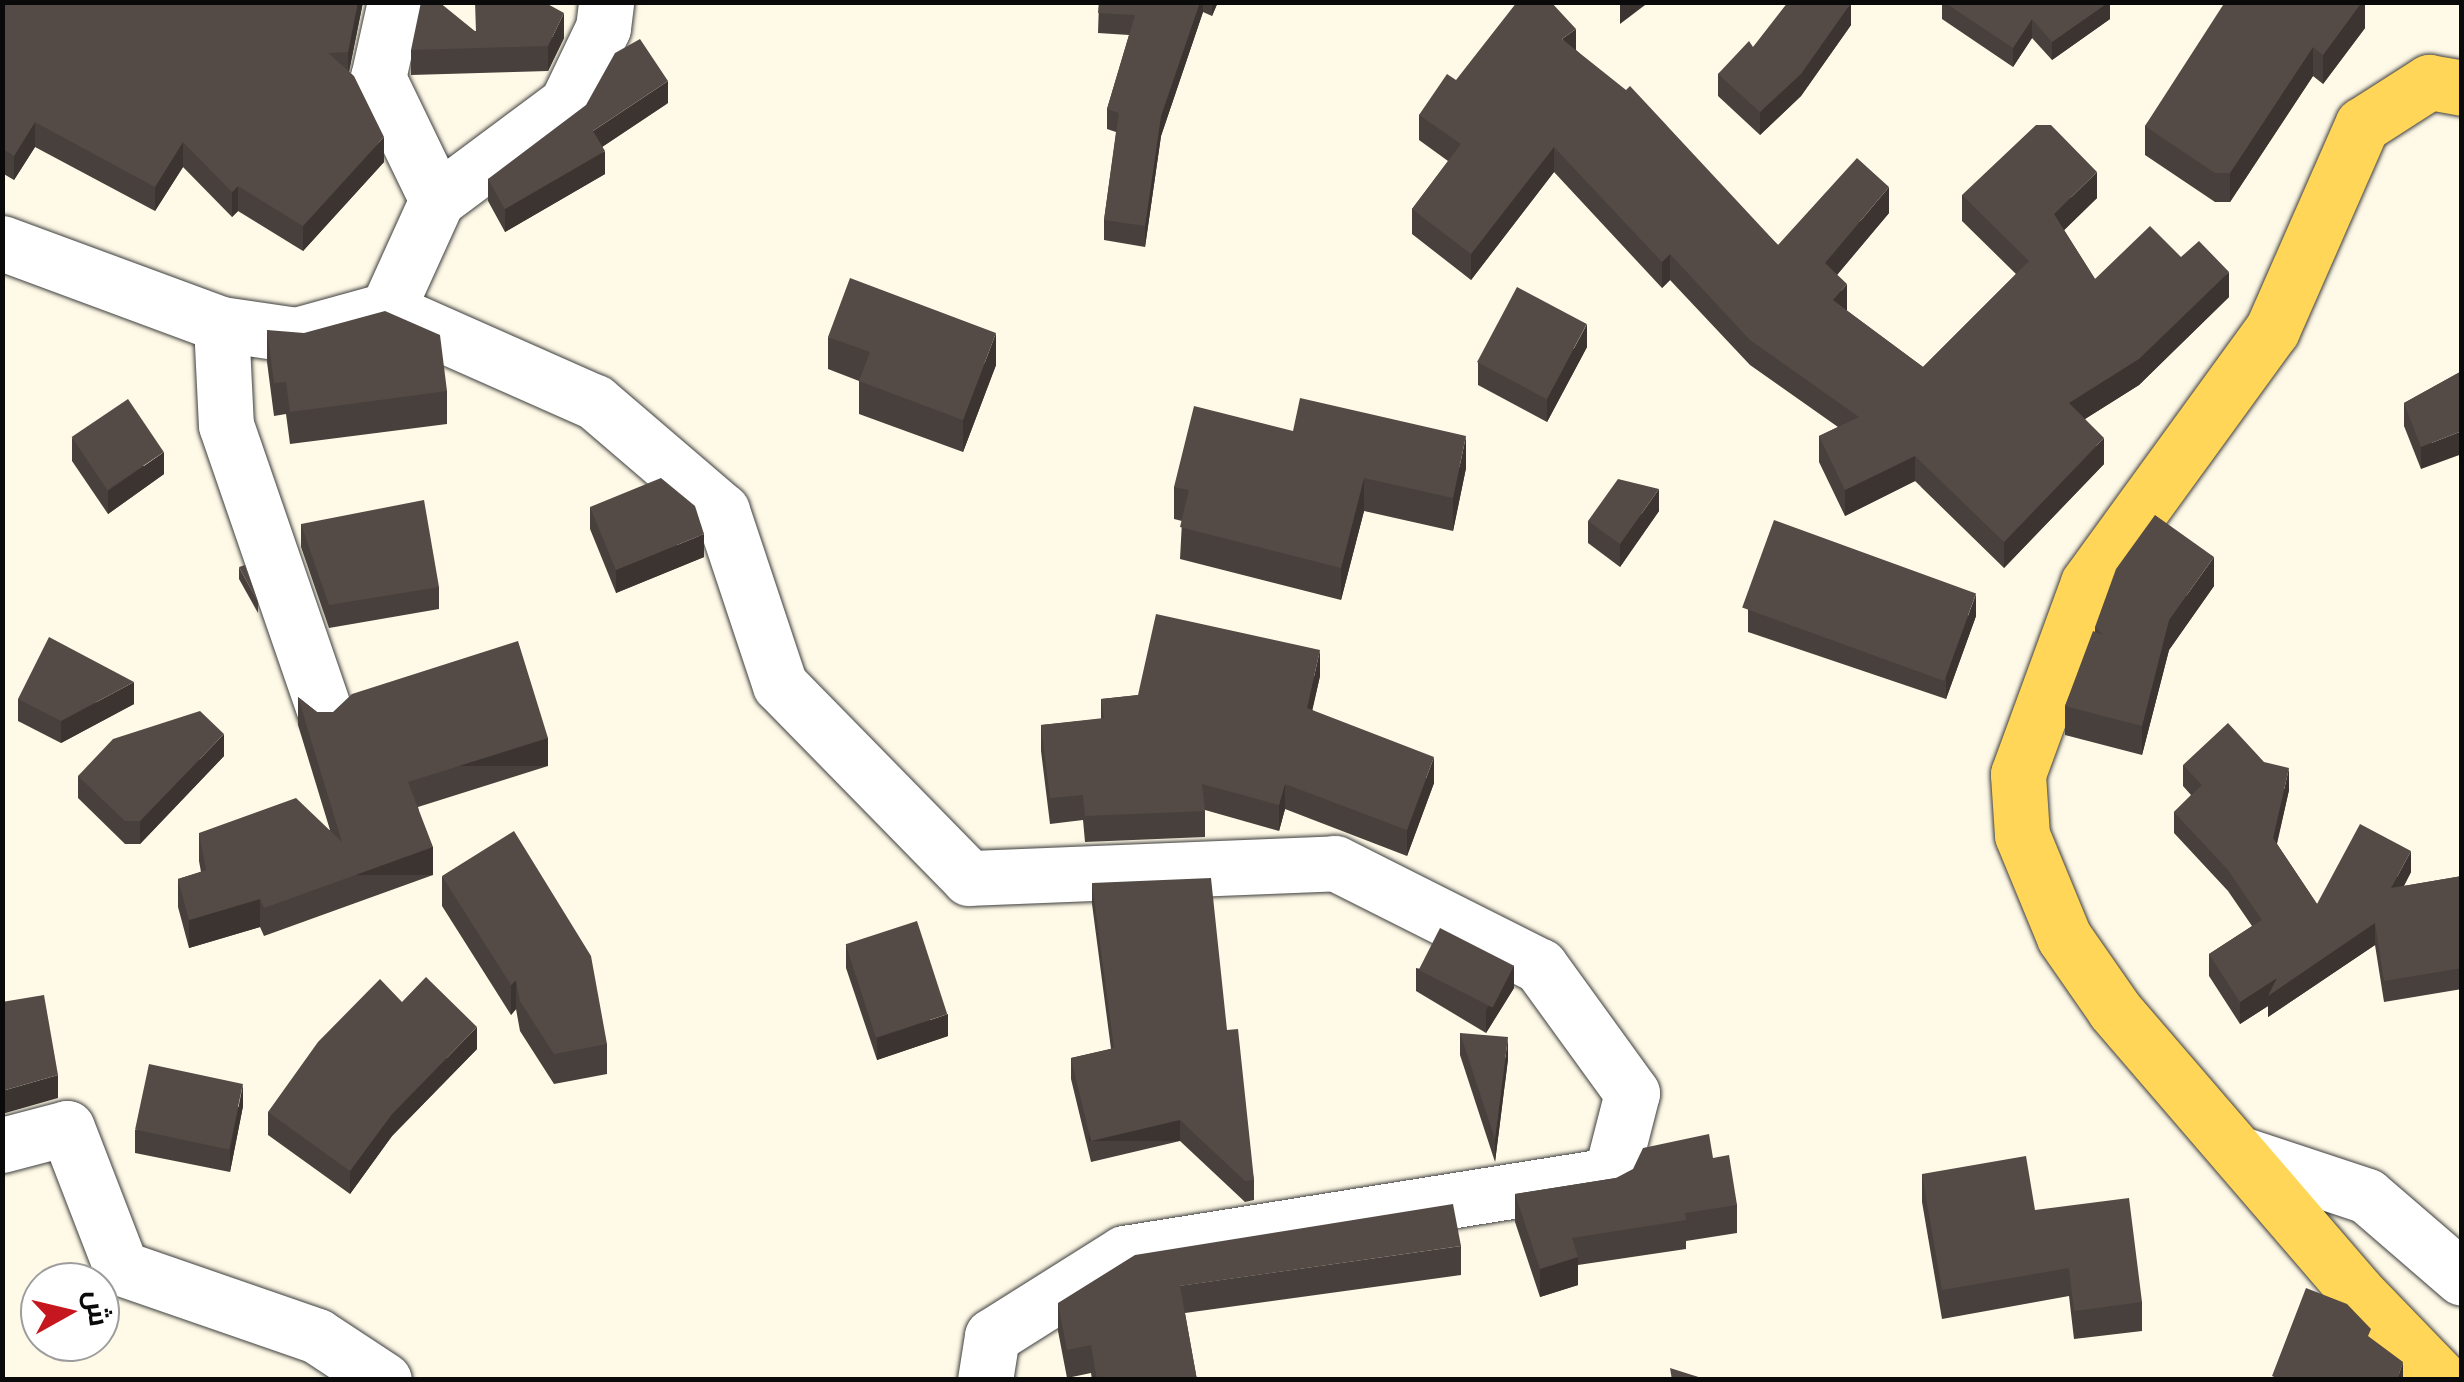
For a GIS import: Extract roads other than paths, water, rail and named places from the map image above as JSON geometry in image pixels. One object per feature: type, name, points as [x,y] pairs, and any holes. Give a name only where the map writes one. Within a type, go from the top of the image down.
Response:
[{"type":"main road","points":[[2442,1380],[2238,1154],[2114,1009],[2064,937],[2022,835],[2018,774],[2088,582],[2272,330],[2362,125],[2429,82],[2462,88]]},
{"type":"street","points":[[396,2],[378,78],[437,200]]},
{"type":"street","points":[[387,310],[437,200],[567,103],[603,28],[606,2]]},
{"type":"street","points":[[2,243],[221,324],[296,335],[387,310],[595,402],[722,510],[780,685],[969,878],[1335,863],[1540,966],[1632,1093],[1611,1175],[1124,1252],[992,1336],[985,1380]]},
{"type":"street","points":[[221,324],[226,424],[324,710]]},
{"type":"street","points":[[2,1145],[67,1128],[121,1268],[317,1336],[384,1380]]},
{"type":"street","points":[[2238,1154],[2367,1196],[2462,1278]]}]
